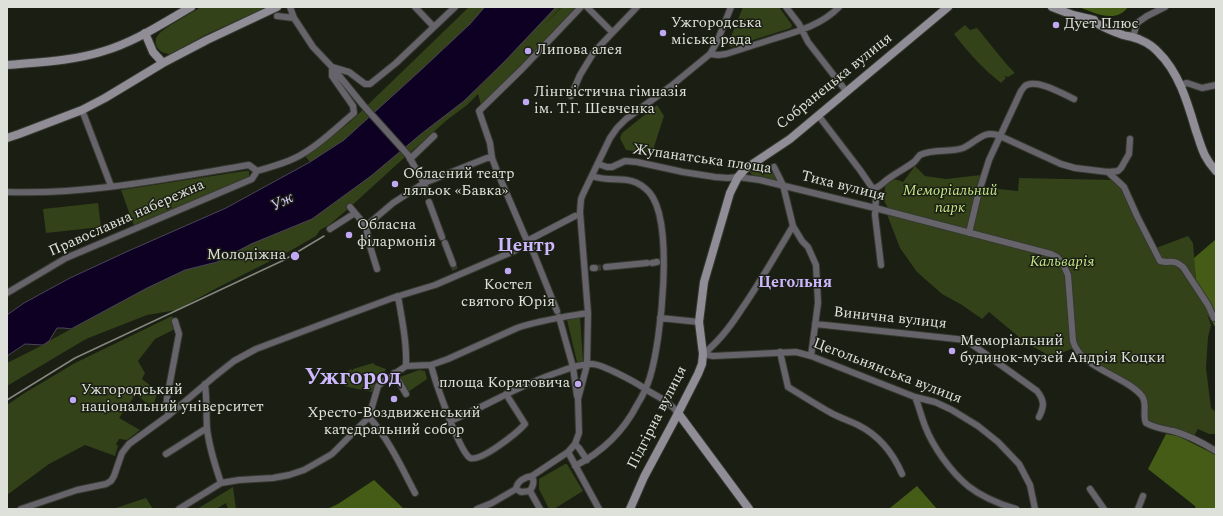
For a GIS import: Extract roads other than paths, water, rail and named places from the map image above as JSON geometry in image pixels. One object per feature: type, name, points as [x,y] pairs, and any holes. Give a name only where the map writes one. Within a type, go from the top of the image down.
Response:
[{"type":"main road","points":[[7,65],[81,56],[104,51],[145,33],[189,7]]},
{"type":"main road","points":[[7,138],[82,110],[163,63],[277,7]]},
{"type":"main road","name":"Собранецька вулиця","points":[[738,176],[745,169],[790,139],[948,7]]},
{"type":"main road","points":[[1052,7],[1101,21],[1127,32],[1158,51],[1172,70],[1180,85],[1205,157],[1216,171]]},
{"type":"main road","points":[[145,33],[153,52],[163,63]]},
{"type":"main road","name":"Підгірна вулиця","points":[[630,509],[644,477],[698,374],[703,354],[699,322],[701,303],[708,269],[730,193],[738,176]]},
{"type":"main road","points":[[678,413],[749,509]]},
{"type":"street","points":[[290,7],[294,18],[313,47],[409,157],[424,183],[426,191]]},
{"type":"street","points":[[415,7],[434,27]]},
{"type":"street","points":[[332,67],[349,72],[365,84],[370,84],[396,63],[455,7]]},
{"type":"street","points":[[477,509],[492,506],[516,488],[519,482],[528,476],[532,476],[568,452],[575,444],[579,433],[578,399],[573,367],[558,314],[532,249],[504,190],[492,158],[490,143],[479,111],[582,7]]},
{"type":"street","points":[[587,7],[612,32]]},
{"type":"street","points":[[571,96],[580,75],[594,52],[637,7]]},
{"type":"street","points":[[731,7],[717,42],[710,54],[726,54],[802,29],[826,18],[839,7]]},
{"type":"street","points":[[786,7],[802,29],[808,42],[846,92]]},
{"type":"street","points":[[1133,37],[1137,24],[1146,16],[1165,7]]},
{"type":"street","points":[[277,16],[294,18]]},
{"type":"street","name":"Жупанатська площа","points":[[592,176],[613,133],[626,119],[710,54]]},
{"type":"street","name":"Православна набережна","points":[[7,293],[66,258],[252,178],[257,171],[278,165],[301,155],[314,146],[354,113],[354,109],[332,76],[332,67]]},
{"type":"street","points":[[969,233],[971,219],[989,160],[1024,86],[1036,84],[1050,87],[1074,99]]},
{"type":"street","points":[[1180,85],[1187,84],[1202,88],[1216,85]]},
{"type":"street","points":[[82,110],[111,186]]},
{"type":"street","points":[[818,115],[873,189],[876,198],[875,215],[881,265]]},
{"type":"street","points":[[873,189],[883,184],[887,179],[915,161],[919,156],[932,152],[959,149],[987,134],[995,134],[1000,136],[1061,164],[1075,168],[1108,172],[1118,171],[1122,168],[1129,154],[1130,139]]},
{"type":"street","points":[[409,157],[434,136]]},
{"type":"street","points":[[366,226],[393,203],[424,183],[487,158],[492,158]]},
{"type":"street","name":"Жупанатська площа","points":[[598,164],[612,167],[625,161],[637,162],[683,172],[727,178],[738,176],[783,185]]},
{"type":"street","name":"Православна набережна","points":[[7,192],[28,193],[111,186],[249,166],[257,171]]},
{"type":"street","name":"Жупанатська площа","points":[[774,167],[783,185]]},
{"type":"street","points":[[1108,172],[1124,187],[1160,261],[1174,261],[1183,267],[1208,305],[1214,318]]},
{"type":"street","points":[[576,466],[587,460],[605,446],[619,432],[637,405],[645,389],[651,373],[656,348],[664,272],[663,240],[658,211],[652,196],[640,185],[620,178],[610,180],[592,176],[580,203],[588,313],[587,365],[578,399]]},
{"type":"street","points":[[783,185],[793,226],[808,248],[816,265],[818,303],[810,356]]},
{"type":"street","name":"Тиха вулиця","points":[[783,185],[875,208],[1056,257],[1063,264],[1068,275],[1073,341],[1078,352],[1093,364],[1131,387],[1142,396],[1144,400],[1144,416],[1146,423],[1158,428],[1174,431],[1202,443],[1216,451]]},
{"type":"street","points":[[429,202],[453,264]]},
{"type":"street","points":[[350,207],[366,226],[369,243],[377,269]]},
{"type":"street","points":[[330,229],[355,213]]},
{"type":"street","points":[[21,509],[77,490],[106,484],[111,481],[124,448],[169,415],[234,361],[256,349],[337,318],[435,285],[457,274],[514,251],[527,241],[574,216]]},
{"type":"street","points":[[703,354],[714,346],[728,329],[755,290],[793,226]]},
{"type":"street","points":[[606,267],[652,263]]},
{"type":"street","points":[[400,296],[406,366]]},
{"type":"street","points":[[179,509],[221,483],[289,475],[304,470],[332,454],[369,417],[378,386],[394,373],[406,366],[430,365],[448,359],[517,328],[558,314],[588,313]]},
{"type":"street","points":[[660,318],[699,322]]},
{"type":"street","points":[[169,415],[166,407],[167,398],[179,334],[175,321]]},
{"type":"street","name":"Винична вулиця","points":[[815,324],[966,340],[1037,391],[1042,399],[1043,408],[1039,418]]},
{"type":"street","points":[[780,352],[788,387],[833,414],[874,434],[887,446],[902,474]]},
{"type":"street","name":"Цегольнянська вулиця","points":[[703,354],[713,356],[796,352],[935,402],[952,410],[978,426],[998,442],[1019,464],[1030,485],[1035,509]]},
{"type":"street","points":[[450,421],[551,374],[573,367],[592,364],[630,380],[669,403],[678,413]]},
{"type":"street","points":[[430,365],[450,421],[467,457],[473,459],[484,455],[500,445],[525,424],[506,394]]},
{"type":"street","points":[[394,373],[406,394]]},
{"type":"street","points":[[205,384],[207,428],[211,449],[221,483]]},
{"type":"street","points":[[915,396],[924,426],[940,454],[957,475],[979,494],[998,503],[1016,509]]},
{"type":"street","points":[[369,417],[395,456],[415,493]]},
{"type":"street","points":[[166,454],[207,428]]},
{"type":"street","points":[[575,444],[587,460]]},
{"type":"street","points":[[568,452],[599,509]]},
{"type":"street","points":[[516,488],[520,492],[530,490],[533,486],[534,480],[532,476]]},
{"type":"street","points":[[1090,489],[1104,509]]},
{"type":"street","points":[[530,490],[540,509]]},
{"type":"street","points":[[1138,509],[1143,496]]},
{"type":"water","name":"Уж","points":[[485,7],[556,7],[504,62],[464,101],[421,134],[371,176],[312,219],[251,244],[217,262],[185,270],[147,288],[71,329],[57,328],[49,341],[43,345],[25,344],[7,356],[7,315],[24,303],[70,278],[226,208],[310,162],[344,140],[470,24]]},
{"type":"tunnel","points":[[426,191],[429,202]]},
{"type":"tunnel","points":[[453,264],[456,272]]},
{"type":"tunnel","points":[[595,268],[606,267]]},
{"type":"railway","points":[[7,400],[75,358],[284,260],[324,236]]},
{"type":"place","name":"Дует Плюс","points":[[1056,25]]},
{"type":"place","name":"Ужгородська міська рада","points":[[663,33]]},
{"type":"place","name":"Липова алея","points":[[528,51]]},
{"type":"place","name":"Лінгвістична гімназія ім. Т.Г. Шевченка","points":[[526,102]]},
{"type":"place","name":"Обласний театр ляльок «Бавка»","points":[[395,184]]},
{"type":"place","name":"Обласна філармонія","points":[[349,235]]},
{"type":"place","name":"Молодіжна","points":[[295,256]]},
{"type":"place","name":"Костел святого Юрія","points":[[508,271]]},
{"type":"place","name":"Меморіальний будинок-музей Андрія Коцки","points":[[952,351]]},
{"type":"place","name":"площа Корятовича","points":[[578,384]]},
{"type":"place","name":"Хресто-Воздвиженський катедральний собор","points":[[394,399]]},
{"type":"place","name":"Ужгородський національний університет","points":[[73,400]]},
{"type":"district","name":"Центр","points":[[526,247]]},
{"type":"district","name":"Цегольня","points":[[795,284]]},
{"type":"district","name":"Ужгород","points":[[353,379]]},
{"type":"park label","name":"Меморіальний парк","points":[[950,200]]},
{"type":"park label","name":"Кальварія","points":[[1062,263]]}]
